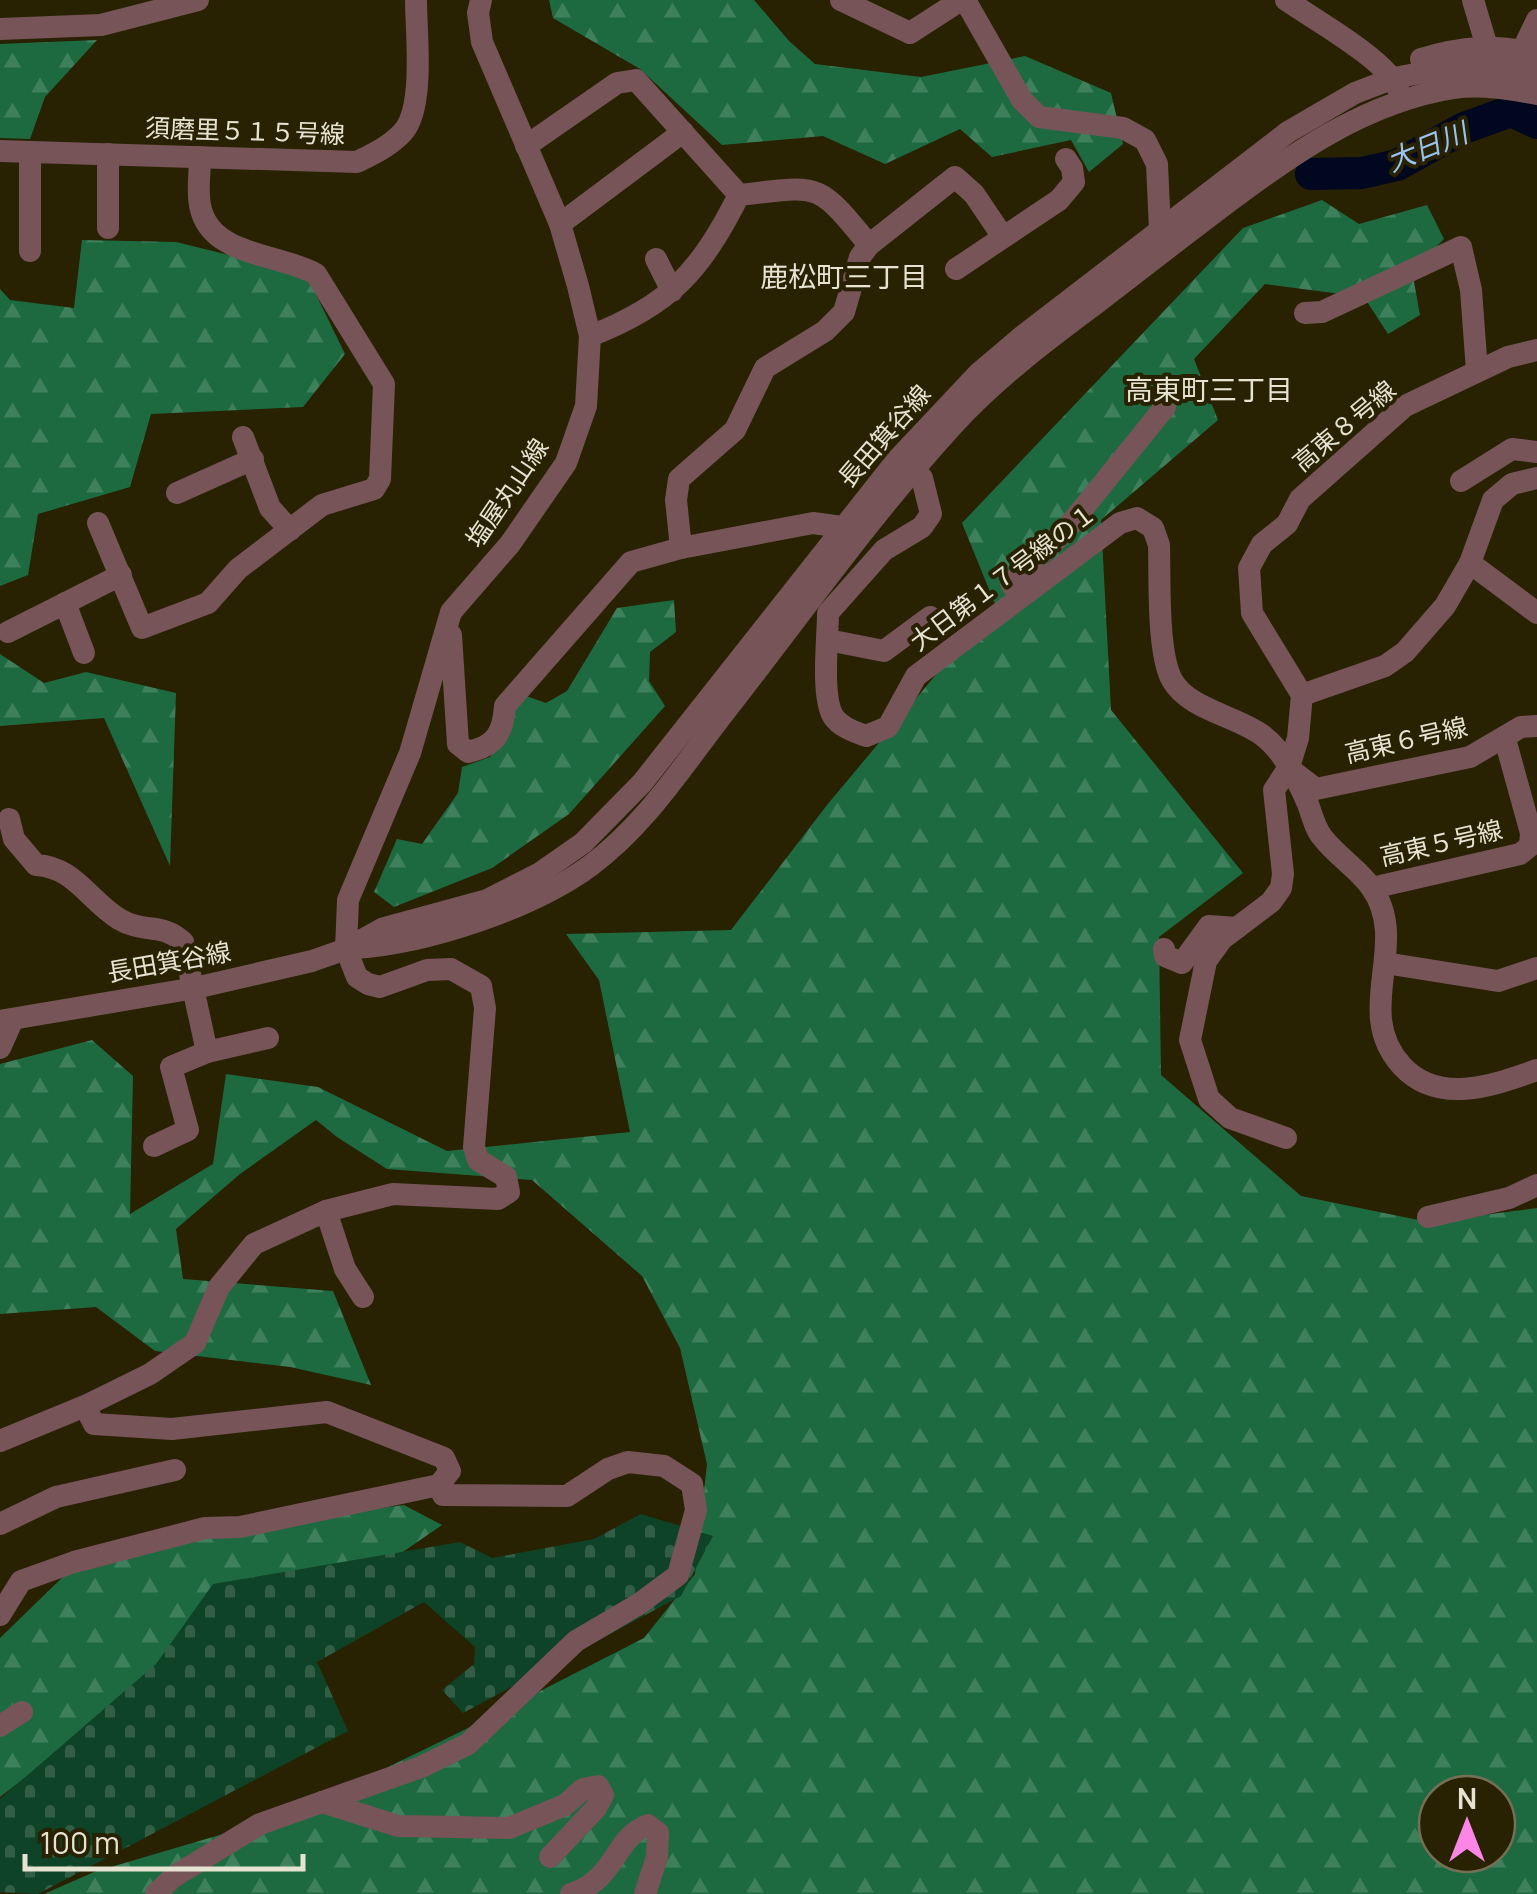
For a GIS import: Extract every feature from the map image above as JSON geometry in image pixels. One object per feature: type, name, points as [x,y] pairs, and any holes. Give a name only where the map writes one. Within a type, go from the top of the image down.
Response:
[{"type":"street","points":[[0,29],[101,26],[198,0]]},
{"type":"street","name":"須磨里５１５号線","points":[[0,152],[357,162],[386,148],[407,128],[416,102],[416,0]]},
{"type":"street","name":"塩屋丸山線","points":[[346,948],[348,900],[410,753],[451,612],[510,544],[566,463],[586,406],[590,336],[560,224],[482,42],[478,13],[481,0]]},
{"type":"street","points":[[841,0],[910,34],[963,0],[1022,100],[1038,117],[1123,128],[1145,140],[1157,164],[1160,230]]},
{"type":"street","points":[[1286,0],[1376,60],[1394,78],[1403,102]]},
{"type":"street","points":[[1474,0],[1487,47]]},
{"type":"street","points":[[1394,78],[1418,60],[1458,48],[1487,47],[1530,53],[1537,20]]},
{"type":"street","name":"長田箕谷線","points":[[7,1020],[195,988],[312,961],[384,928],[471,906],[540,872],[583,842],[642,783],[842,528],[928,424],[978,374],[1288,132],[1354,94],[1394,78],[1452,66],[1490,66],[1537,73]]},
{"type":"street","points":[[526,146],[617,83],[636,80],[739,195]]},
{"type":"street","name":"長田箕谷線","points":[[346,948],[388,946],[501,913],[572,877],[618,843],[661,797],[911,473],[955,422],[1024,358],[1300,148],[1354,120],[1454,88],[1492,87],[1537,94]]},
{"type":"street","points":[[560,224],[683,132]]},
{"type":"street","points":[[30,152],[30,251]]},
{"type":"street","points":[[108,154],[108,228]]},
{"type":"street","points":[[98,522],[142,628],[208,603],[238,569],[322,506],[374,490],[380,479],[384,384],[316,274],[224,241],[208,227],[200,205],[200,157]]},
{"type":"street","points":[[956,270],[1059,200],[1074,182],[1066,159]]},
{"type":"street","points":[[681,548],[676,500],[679,479],[735,430],[765,368],[825,331],[844,312],[860,257],[869,244],[955,178],[974,194],[1004,237]]},
{"type":"street","points":[[739,195],[800,187],[831,198],[869,244]]},
{"type":"street","points":[[590,336],[618,325],[694,272],[739,195]]},
{"type":"street","points":[[1305,312],[1322,312],[1461,247],[1471,290],[1477,372]]},
{"type":"street","points":[[656,259],[672,290]]},
{"type":"street","name":"高東８号線","points":[[1302,695],[1252,613],[1249,568],[1262,544],[1288,524],[1300,499],[1405,406],[1508,357],[1537,350]]},
{"type":"street","points":[[1021,597],[1011,583],[1063,533],[1165,407]]},
{"type":"street","points":[[177,493],[248,448],[270,508],[290,530]]},
{"type":"street","points":[[1461,481],[1512,449],[1537,452]]},
{"type":"street","points":[[911,473],[922,478],[932,514],[922,528],[884,550],[828,613],[828,640],[884,651],[930,617]]},
{"type":"street","points":[[1286,1138],[1230,1118],[1210,1099],[1190,1040],[1206,961],[1222,939],[1272,902],[1281,888],[1274,790],[1289,767],[1298,738],[1302,695],[1386,666],[1405,652],[1446,606],[1470,563],[1492,500],[1512,484],[1537,478]]},
{"type":"street","name":"大日第１７号線の１","points":[[828,640],[828,698],[834,717],[851,731],[866,736],[888,727],[916,676],[1120,523],[1137,518],[1153,528],[1159,544],[1164,659],[1172,682],[1188,696],[1264,736],[1289,767],[1320,836],[1372,888],[1388,926],[1380,1010],[1383,1039],[1404,1068],[1434,1086],[1480,1090],[1537,1070]]},
{"type":"street","points":[[451,612],[458,744],[468,752],[487,748],[503,727],[505,706],[631,562],[813,522],[842,528]]},
{"type":"street","points":[[1470,563],[1537,613]]},
{"type":"street","points":[[8,632],[121,575]]},
{"type":"street","points":[[65,604],[84,653]]},
{"type":"street","name":"高東６号線","points":[[1289,767],[1316,789],[1470,757],[1520,727],[1537,726]]},
{"type":"street","name":"高東５号線","points":[[1372,888],[1520,854],[1530,846],[1531,833],[1506,738]]},
{"type":"street","points":[[9,819],[14,838],[36,866],[56,866],[117,918],[136,928],[171,930],[183,942],[207,1052]]},
{"type":"street","points":[[1164,948],[1165,956],[1182,963],[1209,926],[1237,928]]},
{"type":"street","points":[[0,1441],[150,1374],[195,1343],[218,1286],[254,1244],[326,1211],[393,1194],[498,1199],[509,1192],[506,1177],[478,1160],[474,1146],[485,1008],[481,986],[451,970],[427,970],[380,986],[368,984],[357,977],[346,948]]},
{"type":"street","points":[[1385,963],[1498,981],[1537,968]]},
{"type":"street","points":[[0,1048],[7,1020]]},
{"type":"street","points":[[154,1146],[188,1130],[171,1067],[207,1052],[268,1038]]},
{"type":"street","points":[[1428,1217],[1509,1198],[1537,1185]]},
{"type":"street","points":[[326,1211],[345,1268],[363,1297]]},
{"type":"street","points":[[0,1615],[20,1581],[74,1562],[205,1528],[240,1527],[439,1486],[450,1472],[444,1458],[328,1412],[172,1430],[94,1424],[85,1406]]},
{"type":"street","points":[[156,1894],[173,1876],[260,1824],[421,1768],[468,1744],[576,1641],[639,1604],[678,1575],[696,1510],[692,1484],[664,1466],[628,1462],[608,1468],[567,1496],[442,1495],[439,1486]]},
{"type":"street","points":[[0,1524],[56,1497],[175,1470]]},
{"type":"street","points":[[0,1726],[22,1712]]},
{"type":"street","points":[[322,1802],[398,1826],[509,1828],[565,1804],[582,1790],[598,1786],[604,1795],[596,1808],[550,1857]]},
{"type":"street","points":[[571,1894],[604,1876],[634,1830],[648,1825],[658,1833],[657,1856],[645,1894]]},
{"type":"green space","points":[[549,0],[754,0],[815,64],[921,77],[1025,56],[1111,93],[1123,144],[1089,172],[1071,140],[992,157],[960,129],[885,164],[823,136],[722,145],[640,69],[553,18]]},
{"type":"green space","points":[[97,40],[45,97],[30,139],[0,138],[0,44]]},
{"type":"green space","points":[[1322,200],[1359,224],[1427,205],[1444,239],[1412,271],[1420,315],[1388,334],[1364,297],[1265,284],[1194,359],[1218,420],[1101,520],[1111,710],[1243,873],[1159,937],[1161,1075],[1301,1196],[1428,1222],[1537,1208],[1537,1894],[44,1894],[94,1872],[294,1813],[644,1638],[695,1574],[707,1464],[680,1348],[642,1276],[532,1180],[387,1169],[316,1120],[240,1174],[176,1229],[183,1279],[333,1291],[371,1385],[290,1367],[155,1351],[96,1307],[0,1314],[0,1064],[92,1040],[133,1076],[130,1214],[213,1164],[226,1074],[318,1087],[447,1151],[630,1132],[599,980],[566,934],[731,930],[827,805],[995,604],[962,523],[1243,228]]},
{"type":"green space","points":[[82,240],[176,242],[306,274],[345,354],[303,407],[151,414],[130,487],[38,514],[28,575],[0,586],[0,289],[10,300],[74,308]]},
{"type":"green space","points":[[674,600],[676,632],[650,652],[649,681],[665,706],[569,814],[492,868],[394,907],[374,892],[397,839],[422,844],[458,793],[462,767],[490,757],[510,728],[509,710],[523,695],[546,703],[567,691],[617,608]]},
{"type":"green space","points":[[0,654],[44,683],[86,672],[176,693],[170,866],[104,718],[0,726]]},
{"type":"green space","points":[[404,1505],[442,1525],[397,1556],[160,1674],[0,1797],[0,1638],[69,1571],[205,1531]]},
{"type":"green space","points":[[641,1514],[713,1536],[681,1596],[463,1713],[442,1690],[474,1664],[475,1647],[424,1602],[317,1662],[348,1731],[38,1894],[0,1892],[0,1799],[156,1664],[213,1584],[460,1542],[492,1558],[594,1539]]},
{"type":"waterway","name":"大日川","points":[[1311,174],[1362,173],[1397,165],[1464,128],[1511,111],[1537,123]]},
{"type":"district","name":"鹿松町三丁目","points":[[844,277]]},
{"type":"district","name":"高東町三丁目","points":[[1209,390]]}]
